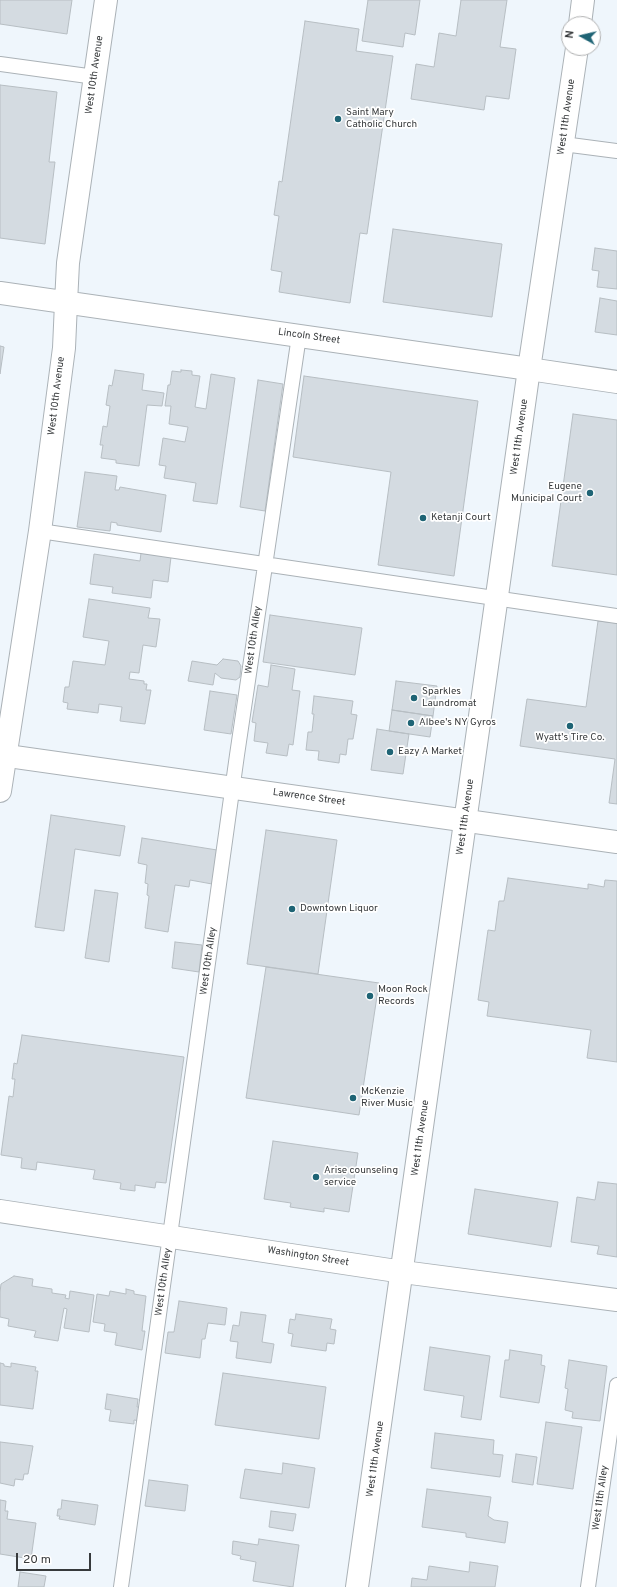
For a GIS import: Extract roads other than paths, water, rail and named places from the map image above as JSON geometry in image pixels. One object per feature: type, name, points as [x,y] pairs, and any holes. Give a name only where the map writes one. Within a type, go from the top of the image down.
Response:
[{"type":"main road","name":"West 10th Avenue","points":[[0,792],[2,755],[40,531],[64,348],[68,263],[106,0]]},
{"type":"main road","points":[[581,16],[583,0]]},
{"type":"main road","name":"West 11th Avenue","points":[[357,1587],[403,1272],[529,369],[576,56]]},
{"type":"main road","name":"Lincoln Street","points":[[0,293],[617,382]]},
{"type":"main road","name":"Lawrence Street","points":[[2,755],[617,842]]},
{"type":"main road","name":"Washington Street","points":[[0,1211],[403,1272],[617,1300]]},
{"type":"lane","points":[[0,64],[95,77]]},
{"type":"lane","points":[[563,144],[617,151]]},
{"type":"lane","name":"West 10th Alley","points":[[121,1587],[233,788],[299,336]]},
{"type":"lane","points":[[40,531],[617,616]]},
{"type":"lane","name":"West 11th Alley","points":[[588,1587],[617,1385]]},
{"type":"place","name":"Saint Mary Catholic Church","points":[[338,119]]},
{"type":"place","name":"Eugene Municipal Court","points":[[590,493]]},
{"type":"place","name":"Ketanji Court","points":[[423,518]]},
{"type":"place","name":"Sparkles Laundromat","points":[[414,698]]},
{"type":"place","name":"Albee's NY Gyros","points":[[411,723]]},
{"type":"place","name":"Wyatt's Tire Co.","points":[[570,726]]},
{"type":"place","name":"Eazy A Market","points":[[390,752]]},
{"type":"place","name":"Downtown Liquor","points":[[292,909]]},
{"type":"place","name":"Moon Rock Records","points":[[370,996]]},
{"type":"place","name":"McKenzie River Music","points":[[353,1098]]},
{"type":"place","name":"Arise counseling service","points":[[316,1177]]}]
